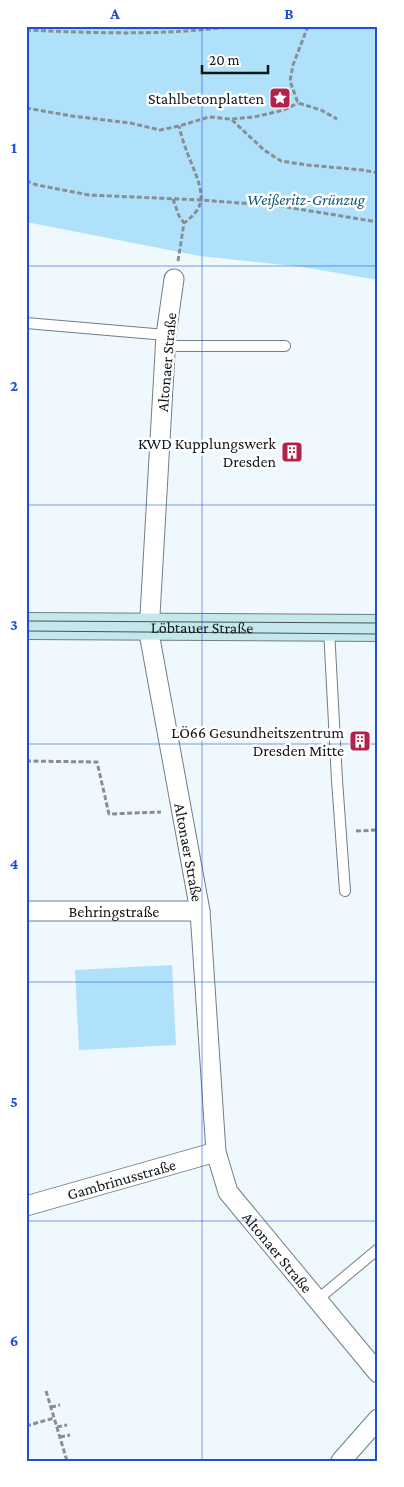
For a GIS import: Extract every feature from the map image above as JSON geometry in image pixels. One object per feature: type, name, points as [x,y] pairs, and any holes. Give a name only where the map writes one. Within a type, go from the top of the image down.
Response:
[{"type":"main road","name":"Löbtauer Straße","points":[[26,626],[378,628]]},
{"type":"street","name":"Altonaer Straße","points":[[174,279],[166,340],[149,627],[150,642],[200,911],[216,1152],[228,1192],[378,1373]]},
{"type":"street","name":"Behringstraße","points":[[26,911],[200,911]]},
{"type":"street","name":"Gambrinusstraße","points":[[26,1206],[216,1152]]},
{"type":"street","points":[[341,1461],[378,1419]]},
{"type":"lane","points":[[26,323],[166,340],[285,346]]},
{"type":"lane","points":[[329,628],[345,891]]},
{"type":"lane","points":[[317,1300],[378,1249]]},
{"type":"path","points":[[26,30],[127,33],[204,30],[234,26]]},
{"type":"path","points":[[298,102],[290,81],[292,65],[308,26]]},
{"type":"path","points":[[26,108],[130,123],[160,130],[209,117],[231,120],[254,117],[284,110],[298,102],[321,110],[337,119]]},
{"type":"path","points":[[231,120],[264,150],[282,161],[378,173]]},
{"type":"path","points":[[174,279],[184,223],[197,210],[201,200],[200,188],[179,126]]},
{"type":"path","points":[[26,181],[37,185],[89,195],[280,206],[378,222]]},
{"type":"path","points":[[173,199],[175,208],[184,223]]},
{"type":"path","points":[[26,761],[97,762],[109,814],[181,811]]},
{"type":"path","points":[[341,831],[378,830]]},
{"type":"path","points":[[46,1391],[67,1461]]},
{"type":"path","points":[[51,1407],[60,1405]]},
{"type":"path","points":[[26,1426],[54,1418]]},
{"type":"path","points":[[57,1427],[67,1425]]},
{"type":"path","points":[[60,1437],[70,1435]]},
{"type":"green space","name":"Weißeritz-Grünzug","points":[[26,26],[378,26],[378,280],[303,267],[200,256],[26,222]]},
{"type":"green space","points":[[172,965],[176,1045],[79,1050],[75,970]]},
{"type":"tram line","points":[[26,621],[378,623]]},
{"type":"tram line","points":[[26,631],[378,634]]},
{"type":"place","name":"Stahlbetonplatten","points":[[280,98]]},
{"type":"place","name":"KWD Kupplungswerk Dresden","points":[[292,452]]},
{"type":"place","name":"LÖ66 Gesundheitszentrum Dresden Mitte","points":[[360,741]]}]
